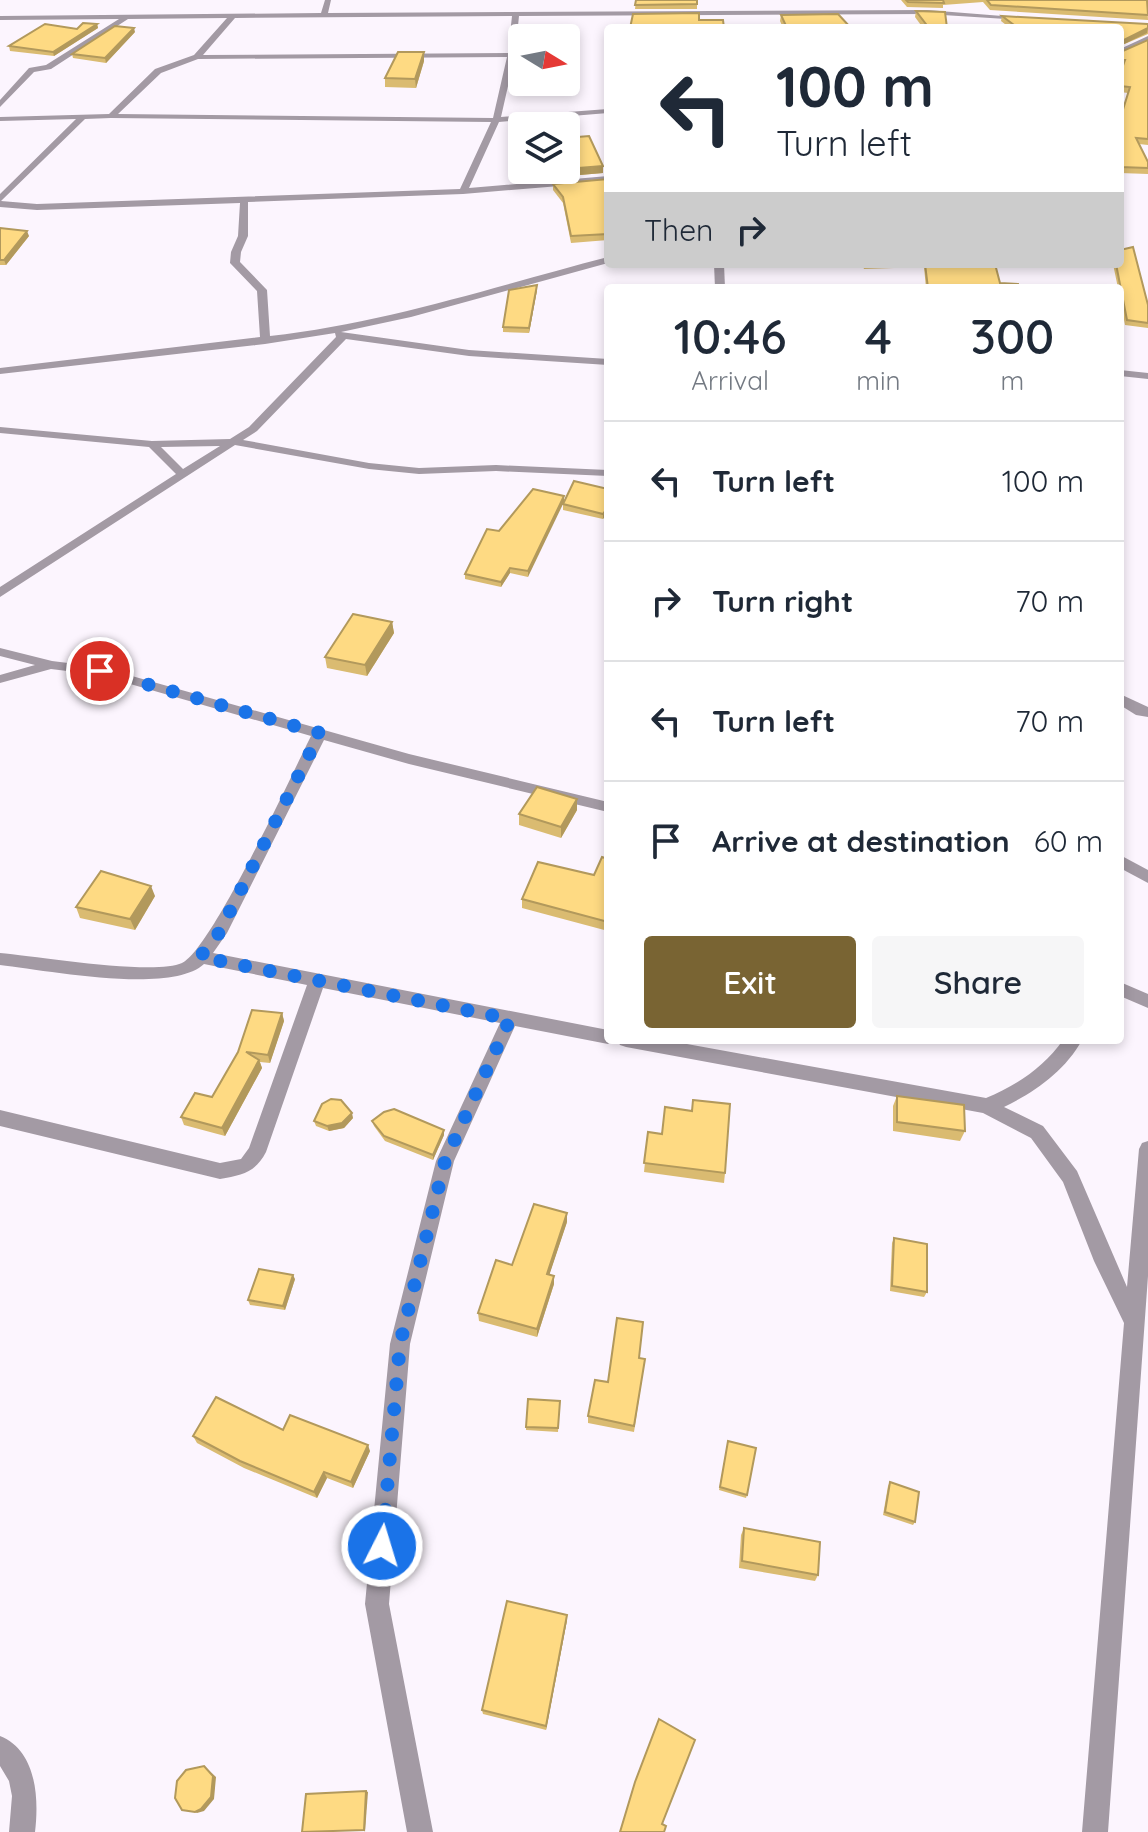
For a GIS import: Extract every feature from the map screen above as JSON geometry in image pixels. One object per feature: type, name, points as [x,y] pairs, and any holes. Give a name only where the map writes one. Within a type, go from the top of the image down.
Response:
[{"type":"street","points":[[324,16],[328,0]]},
{"type":"street","points":[[713,12],[721,2]]},
{"type":"street","points":[[0,18],[713,12],[762,16],[927,12],[1034,18]]},
{"type":"street","points":[[515,24],[516,15]]},
{"type":"street","points":[[197,57],[233,16]]},
{"type":"street","points":[[0,105],[32,70],[48,67],[127,17]]},
{"type":"street","points":[[1124,50],[1148,38]]},
{"type":"street","points":[[111,116],[158,71],[197,57],[508,55]]},
{"type":"street","points":[[463,191],[496,120],[508,68]]},
{"type":"street","points":[[0,119],[111,116],[496,120],[604,111]]},
{"type":"street","points":[[0,201],[82,118]]},
{"type":"street","points":[[0,201],[37,207],[463,191],[604,179]]},
{"type":"street","points":[[244,199],[243,236],[235,263],[262,290],[265,341]]},
{"type":"street","points":[[0,371],[323,333],[422,311],[604,261]]},
{"type":"street","points":[[323,333],[469,353],[604,362]]},
{"type":"street","points":[[0,593],[181,473],[235,442],[273,411],[344,335]]},
{"type":"street","points":[[1124,373],[1148,376]]},
{"type":"street","points":[[0,430],[152,444],[235,442],[369,466],[419,471],[496,468],[604,473]]},
{"type":"street","points":[[152,444],[181,473]]},
{"type":"street","points":[[0,652],[52,665],[100,671],[409,759],[604,806]]},
{"type":"street","points":[[0,679],[52,665]]},
{"type":"street","points":[[1124,702],[1148,712]]},
{"type":"street","points":[[0,959],[156,974],[183,971],[197,963],[219,933],[320,733]]},
{"type":"street","points":[[1124,863],[1148,877]]},
{"type":"street","points":[[200,957],[604,1036]]},
{"type":"street","points":[[0,1118],[220,1171],[246,1166],[257,1152],[317,981]]},
{"type":"street","points":[[1124,991],[1148,1001]]},
{"type":"street","points":[[420,1832],[377,1604],[400,1344],[445,1161],[510,1019]]},
{"type":"street","points":[[648,1044],[986,1106],[1037,1132],[1070,1177],[1104,1261],[1135,1321]]},
{"type":"street","points":[[986,1106],[1010,1097],[1037,1077],[1069,1044]]},
{"type":"street","points":[[1095,1832],[1148,1149]]},
{"type":"street","points":[[0,1748],[18,1766],[27,1805],[22,1832]]},
{"type":"building","points":[[636,0],[697,0],[697,4],[635,5]]},
{"type":"building","points":[[906,0],[943,0],[944,3],[908,2]]},
{"type":"building","points":[[987,0],[1147,0],[1148,15],[991,5]]},
{"type":"building","points":[[916,11],[945,12],[946,24],[926,24]]},
{"type":"building","points":[[699,13],[699,20],[723,20],[724,24],[631,24],[633,14]]},
{"type":"building","points":[[838,14],[847,24],[785,24],[781,15]]},
{"type":"building","points":[[1002,16],[1148,24],[1148,28],[1124,40],[1124,24],[1013,24]]},
{"type":"building","points":[[83,23],[97,24],[53,52],[9,46],[45,24],[77,29]]},
{"type":"building","points":[[115,26],[134,28],[105,58],[72,54]]},
{"type":"building","points":[[1148,40],[1148,139],[1136,138],[1148,168],[1124,167],[1124,106],[1130,87],[1124,86],[1124,51]]},
{"type":"building","points":[[398,52],[424,52],[415,79],[385,78]]},
{"type":"building","points":[[589,136],[603,166],[580,168],[580,137]]},
{"type":"building","points":[[604,179],[604,234],[571,236],[563,197],[553,184],[580,184],[580,182]]},
{"type":"building","points":[[0,228],[27,231],[4,260],[0,260]]},
{"type":"building","points":[[1133,247],[1148,305],[1148,323],[1127,320],[1124,284],[1120,284],[1117,268],[1124,268],[1124,249]]},
{"type":"building","points":[[926,268],[996,268],[1000,283],[1018,284],[928,284]]},
{"type":"building","points":[[537,285],[529,328],[503,327],[509,290]]},
{"type":"building","points":[[574,481],[604,488],[603,514],[563,504]]},
{"type":"building","points":[[533,489],[564,496],[528,571],[510,568],[501,582],[465,574],[487,529],[499,531]]},
{"type":"building","points":[[353,614],[392,622],[365,665],[325,657]]},
{"type":"building","points":[[537,787],[577,799],[561,827],[519,814]]},
{"type":"building","points":[[604,858],[604,921],[522,899],[538,862],[594,875]]},
{"type":"building","points":[[101,871],[151,886],[130,919],[76,907]]},
{"type":"building","points":[[252,1010],[282,1013],[268,1055],[246,1052],[259,1060],[222,1128],[181,1117],[195,1093],[212,1097],[238,1052]]},
{"type":"building","points":[[897,1096],[964,1105],[965,1131],[897,1122]]},
{"type":"building","points":[[331,1099],[341,1100],[352,1113],[342,1123],[327,1126],[314,1121],[322,1104]]},
{"type":"building","points":[[693,1100],[730,1104],[725,1173],[644,1163],[648,1132],[662,1134],[665,1107],[692,1111]]},
{"type":"building","points":[[394,1109],[444,1130],[433,1155],[384,1136],[372,1121]]},
{"type":"building","points":[[534,1204],[567,1213],[547,1274],[554,1276],[537,1329],[478,1313],[496,1260],[512,1265]]},
{"type":"building","points":[[894,1238],[927,1244],[927,1292],[892,1286]]},
{"type":"building","points":[[259,1269],[293,1275],[283,1306],[248,1300]]},
{"type":"building","points":[[617,1318],[643,1322],[639,1358],[645,1359],[634,1426],[588,1416],[595,1380],[608,1382]]},
{"type":"building","points":[[216,1397],[283,1430],[290,1415],[368,1445],[351,1482],[324,1472],[314,1492],[240,1461],[193,1436]]},
{"type":"building","points":[[528,1399],[560,1401],[558,1428],[526,1427]]},
{"type":"building","points":[[728,1441],[756,1448],[747,1495],[720,1487]]},
{"type":"building","points":[[890,1482],[919,1492],[915,1522],[885,1512]]},
{"type":"building","points":[[744,1528],[820,1542],[818,1575],[742,1561]]},
{"type":"building","points":[[507,1601],[567,1615],[546,1726],[482,1710]]},
{"type":"building","points":[[659,1719],[695,1740],[662,1824],[666,1826],[664,1832],[620,1832],[635,1782]]},
{"type":"building","points":[[204,1766],[213,1776],[211,1797],[195,1812],[182,1810],[175,1798],[177,1781],[186,1770]]},
{"type":"building","points":[[366,1791],[364,1830],[302,1832],[306,1794]]},
{"type":"route","points":[[100,671],[320,733],[219,933],[200,957],[510,1019],[445,1161],[400,1344],[382,1546]]}]
